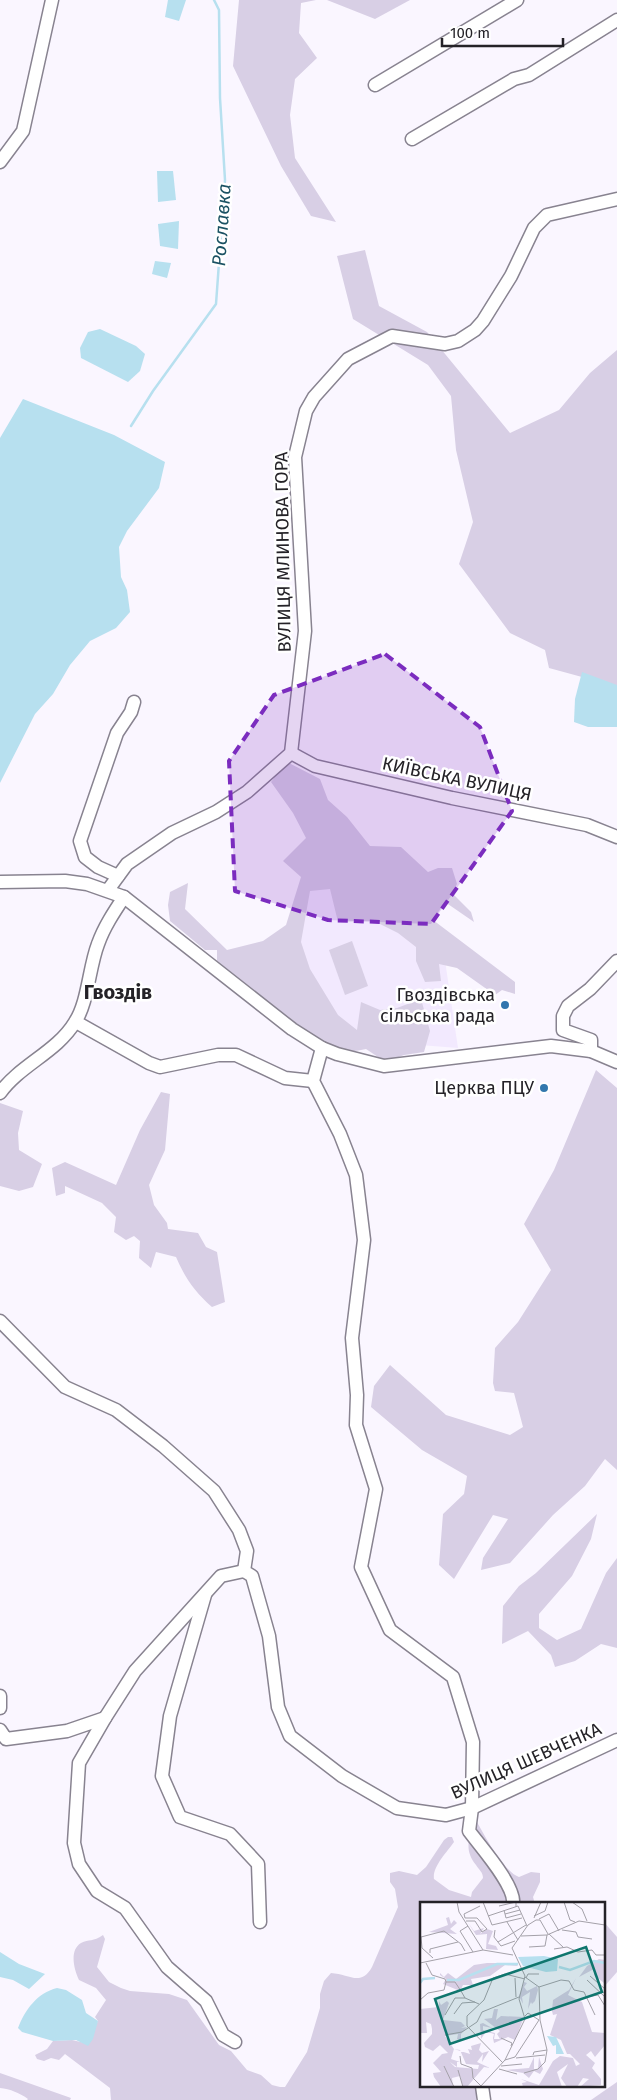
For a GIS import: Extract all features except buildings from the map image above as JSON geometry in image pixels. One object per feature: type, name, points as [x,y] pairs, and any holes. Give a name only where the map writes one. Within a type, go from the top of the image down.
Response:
[{"type":"street","points":[[0,162],[23,131],[52,0]]},
{"type":"street","points":[[375,85],[518,0]]},
{"type":"street","points":[[412,139],[514,79],[529,75],[617,20]]},
{"type":"street","name":"ВУЛИЦЯ МЛИНОВА ГОРА","points":[[291,753],[305,631],[295,457],[301,425],[314,397],[348,359],[392,336],[445,344],[458,341],[475,330],[483,321],[511,276],[534,228],[540,221],[547,215],[617,199]]},
{"type":"street","points":[[118,876],[98,867],[85,857],[80,840],[117,733],[131,712],[134,702]]},
{"type":"street","points":[[108,890],[127,864],[172,833],[216,812],[247,792],[291,753]]},
{"type":"street","name":"КИЇВСЬКА ВУЛИЦЯ","points":[[291,753],[315,766],[452,798],[587,825],[617,837]]},
{"type":"street","points":[[0,882],[65,881],[87,884],[124,897],[292,1029],[322,1048],[351,1059],[384,1066],[551,1046],[591,1050],[617,1062]]},
{"type":"street","points":[[0,1093],[7,1083],[61,1039],[76,1022],[98,945],[109,921],[124,897]]},
{"type":"street","points":[[591,1050],[591,1040],[562,1030],[563,1016],[568,1006],[590,989],[617,961]]},
{"type":"street","points":[[76,1022],[149,1063],[160,1067],[218,1055],[236,1055],[285,1078],[313,1082]]},
{"type":"street","points":[[322,1048],[313,1082],[340,1134],[356,1174],[364,1240],[352,1338],[357,1395],[356,1425],[376,1489],[362,1567],[390,1630],[453,1677],[473,1742],[472,1808],[469,1831],[504,1876],[514,1899],[513,1902]]},
{"type":"street","points":[[0,1321],[65,1387],[79,1395],[116,1410],[163,1446],[214,1491],[239,1530],[247,1551],[244,1571],[221,1576],[134,1672],[105,1718],[79,1763],[74,1843],[79,1864],[97,1891],[125,1908],[167,1967],[206,2001],[223,2035],[235,2042]]},
{"type":"street","name":"ВУЛИЦЯ ШЕВЧЕНКА","points":[[244,1571],[252,1576],[268,1636],[278,1707],[290,1736],[342,1776],[397,1808],[446,1815],[472,1808],[617,1740]]},
{"type":"street","points":[[206,1592],[170,1716],[162,1776],[180,1817],[230,1834],[258,1864],[260,1922]]},
{"type":"street","points":[[0,1696],[0,1708]]},
{"type":"street","points":[[2,1737],[67,1732],[105,1718]]},
{"type":"highlighted area","points":[[385,654],[480,727],[512,811],[431,924],[328,920],[235,891],[229,761],[274,695]]},
{"type":"shaded area","points":[[239,0],[316,0],[301,3],[299,33],[317,58],[295,79],[290,115],[295,158],[336,222],[311,216],[281,166],[233,66]]},
{"type":"shaded area","points":[[327,0],[410,0],[375,19]]},
{"type":"shaded area","points":[[365,250],[379,306],[427,332],[510,433],[559,410],[590,373],[617,350],[617,689],[549,668],[545,650],[510,633],[459,564],[473,522],[456,450],[451,396],[428,365],[353,319],[337,256]]},
{"type":"shaded area","points":[[287,762],[320,779],[328,800],[347,817],[370,846],[401,847],[428,872],[438,868],[452,868],[457,884],[452,893],[471,912],[474,922],[445,902],[433,920],[515,982],[515,994],[502,990],[495,995],[457,968],[439,964],[441,981],[425,982],[416,961],[416,947],[398,933],[374,921],[338,922],[330,889],[310,891],[301,942],[310,969],[338,1015],[357,1030],[361,1002],[380,1010],[397,1008],[421,999],[430,1031],[424,1052],[404,1055],[388,1061],[366,1049],[349,1051],[332,1047],[297,1028],[261,1000],[217,961],[217,950],[205,950],[170,921],[168,905],[170,892],[188,883],[185,909],[227,950],[263,941],[286,925],[301,877],[283,861],[306,838],[293,813],[271,782]]},
{"type":"shaded area","points":[[313,858],[443,947],[458,1048],[331,1038],[291,926]]},
{"type":"shaded area","points":[[352,941],[368,986],[345,995],[329,950]]},
{"type":"shaded area","points":[[596,1070],[617,1088],[617,1470],[605,1459],[585,1486],[553,1515],[510,1563],[481,1570],[483,1558],[508,1519],[493,1515],[454,1579],[439,1565],[443,1514],[464,1494],[467,1476],[422,1450],[371,1407],[374,1386],[390,1365],[446,1415],[510,1435],[523,1427],[514,1393],[495,1391],[493,1383],[495,1348],[518,1322],[551,1270],[524,1224],[554,1170]]},
{"type":"shaded area","points":[[161,1092],[170,1094],[165,1150],[149,1185],[154,1205],[167,1223],[168,1229],[198,1233],[206,1247],[217,1252],[225,1302],[212,1307],[191,1284],[176,1257],[156,1252],[151,1268],[139,1258],[140,1241],[134,1236],[126,1240],[114,1232],[116,1217],[102,1203],[65,1186],[65,1193],[56,1196],[52,1168],[65,1162],[116,1185],[140,1130]]},
{"type":"shaded area","points":[[0,1103],[23,1111],[18,1133],[19,1150],[42,1164],[33,1187],[19,1191],[0,1186]]},
{"type":"shaded area","points":[[597,1514],[591,1539],[572,1576],[539,1614],[539,1628],[557,1640],[581,1629],[606,1573],[617,1558],[617,1648],[601,1644],[575,1661],[555,1667],[551,1655],[528,1631],[502,1644],[503,1606],[519,1586],[536,1573]]},
{"type":"shaded area","points":[[477,1822],[495,1853],[513,1874],[519,1877],[531,1872],[540,1873],[540,1882],[533,1897],[534,1902],[420,1902],[420,2088],[486,2088],[478,2092],[476,2100],[111,2100],[110,2088],[65,2054],[59,2060],[51,2058],[44,2061],[37,2059],[35,2055],[47,2049],[53,2041],[72,2040],[85,2043],[98,2021],[95,2017],[106,2000],[96,1988],[79,1980],[74,1966],[74,1955],[77,1946],[81,1943],[103,1935],[105,1939],[97,1967],[109,1982],[130,1991],[169,1994],[187,2000],[219,2045],[231,2051],[247,2070],[261,2075],[272,2085],[285,2087],[307,2052],[320,2008],[320,1994],[324,1981],[331,1973],[354,1978],[363,1977],[372,1967],[398,1907],[395,1889],[390,1882],[390,1873],[399,1871],[417,1875],[426,1867],[444,1840],[452,1837],[454,1842],[435,1870],[434,1879],[449,1890],[471,1897],[472,1892],[483,1878],[482,1873],[472,1860],[469,1850],[469,1840],[473,1824]]},
{"type":"shaded area","points":[[604,1922],[617,1937],[617,1972],[604,1987]]},
{"type":"shaded area","points":[[0,2073],[71,2098],[70,2100],[27,2100],[18,2093],[0,2088]]},
{"type":"shaded area","points":[[617,2082],[617,2100],[591,2100]]},
{"type":"water","points":[[168,0],[186,0],[179,21],[165,17]]},
{"type":"water","points":[[157,171],[173,171],[176,200],[158,202]]},
{"type":"water","points":[[179,221],[178,249],[160,246],[158,224]]},
{"type":"water","points":[[155,261],[171,263],[167,278],[152,274]]},
{"type":"water","points":[[100,329],[136,346],[145,354],[140,371],[128,382],[81,358],[80,348],[88,332]]},
{"type":"water","points":[[23,399],[114,435],[165,462],[159,488],[127,531],[119,547],[121,577],[127,590],[130,612],[116,628],[90,641],[70,665],[53,694],[35,714],[0,783],[0,438]]},
{"type":"water","points":[[582,672],[617,685],[617,727],[588,727],[574,722],[575,699]]},
{"type":"water","points":[[0,1952],[19,1964],[45,1974],[29,1989],[13,1980],[0,1977]]},
{"type":"water","points":[[57,1988],[66,1990],[82,2000],[86,2013],[98,2021],[93,2039],[88,2046],[76,2040],[53,2041],[22,2032],[18,2028],[24,2015],[33,2003],[43,1994]]},
{"type":"waterway","name":"Рославка","points":[[131,426],[153,391],[216,304],[225,180],[220,98],[219,10],[214,0]]},
{"type":"place","name":"Гвоздівська сільська рада","points":[[505,1005]]},
{"type":"place","name":"Церква ПЦУ","points":[[544,1088]]},
{"type":"district","name":"Гвоздів","points":[[118,992]]}]
